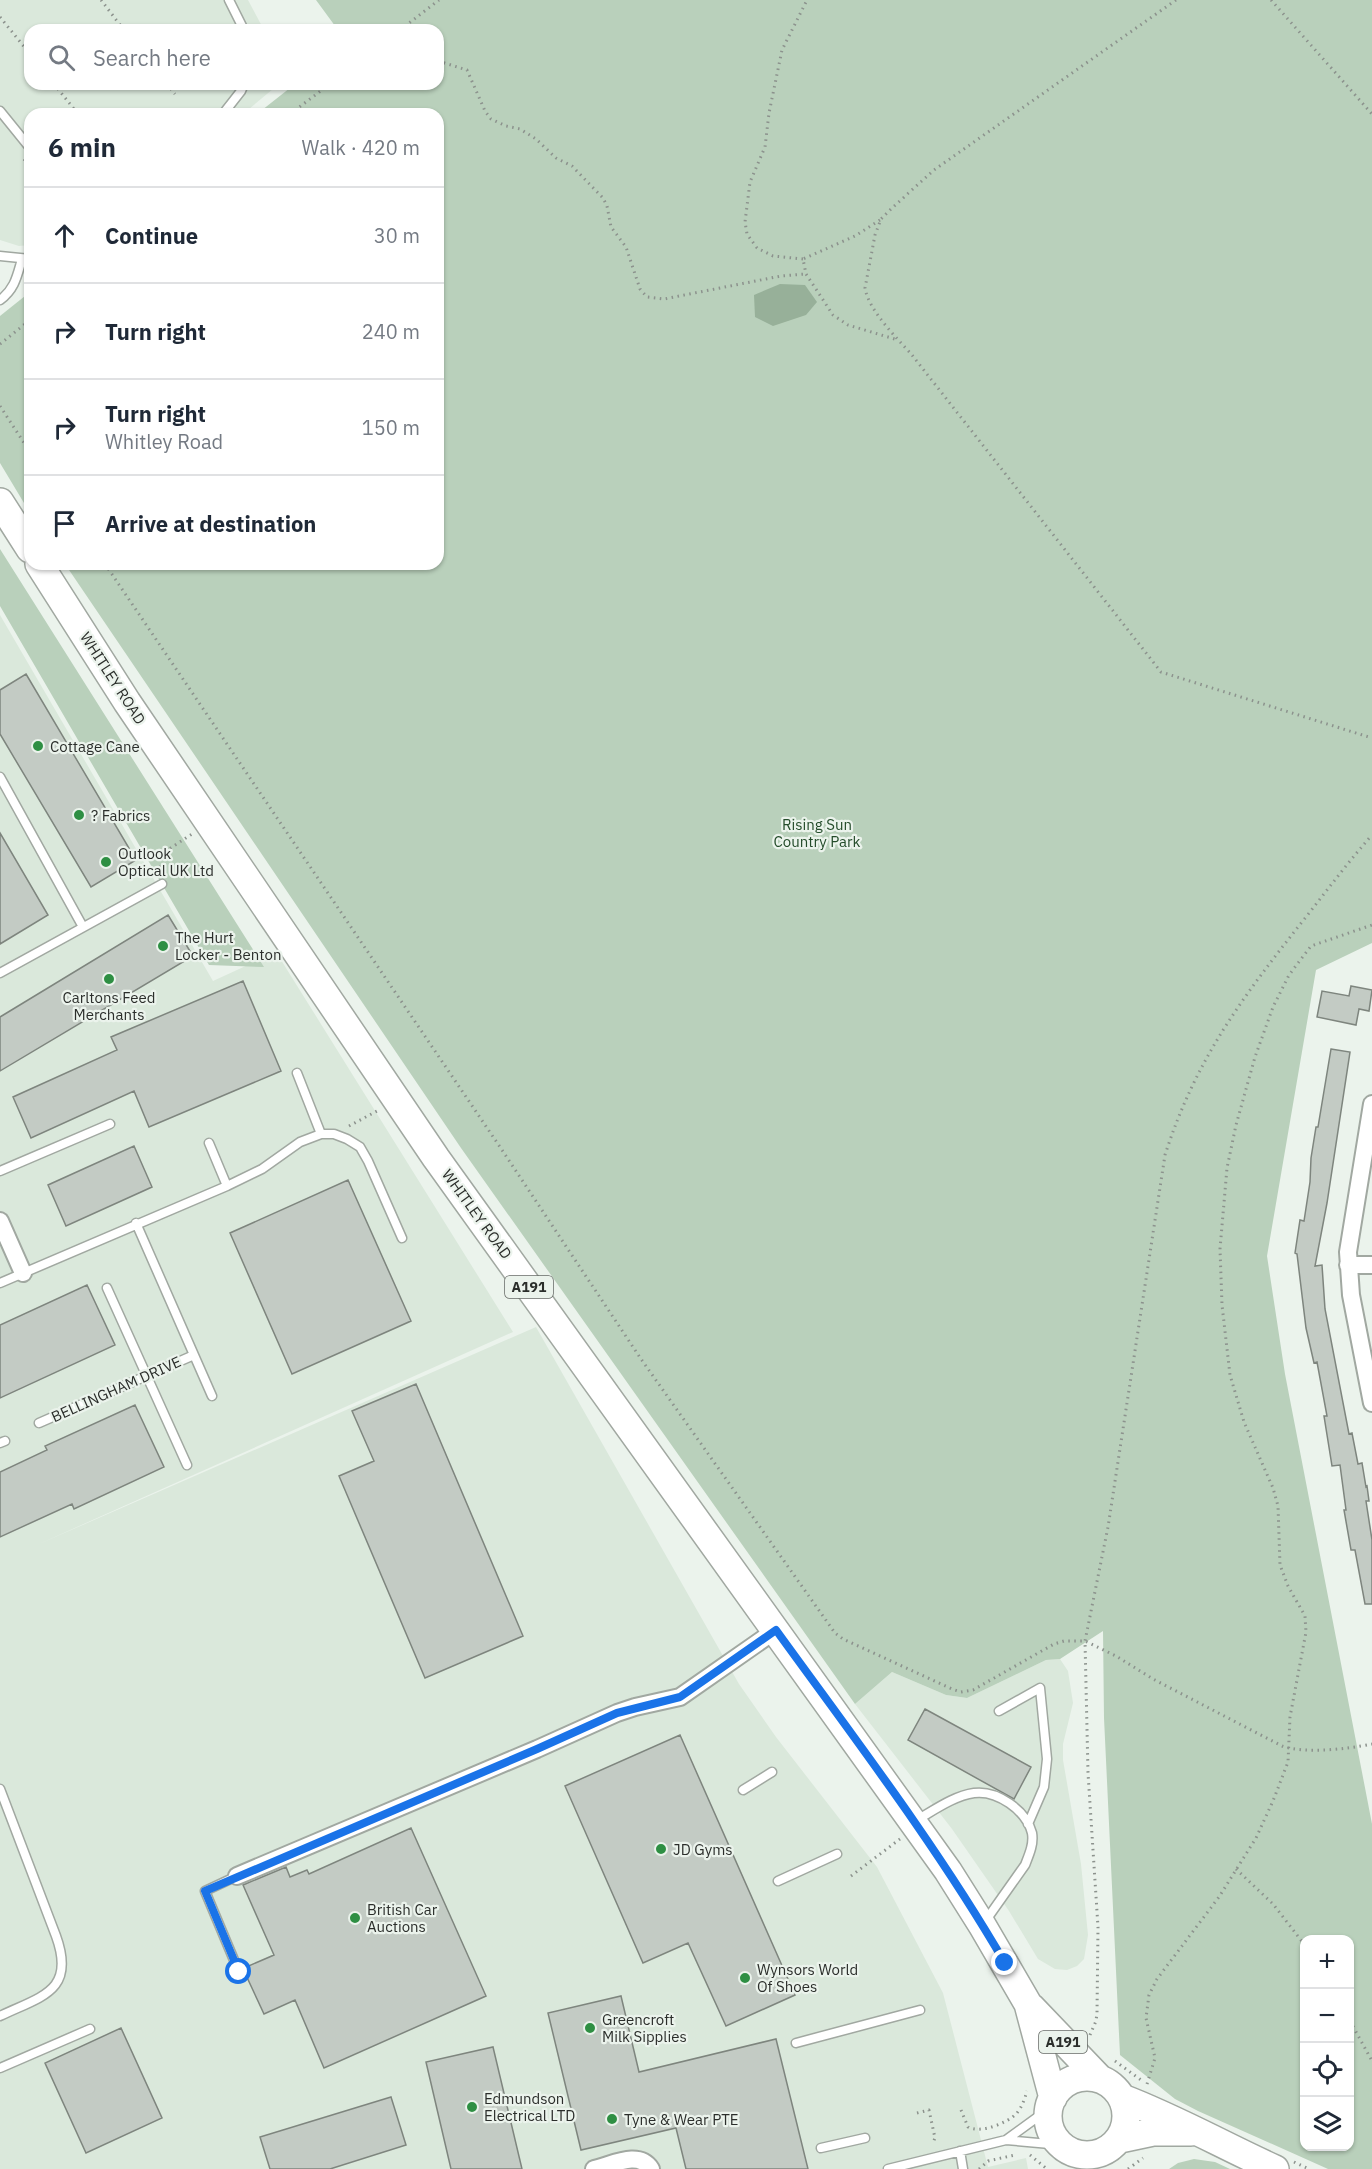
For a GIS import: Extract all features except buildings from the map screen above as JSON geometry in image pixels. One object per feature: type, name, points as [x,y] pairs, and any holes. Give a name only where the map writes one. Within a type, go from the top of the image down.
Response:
[{"type":"main road","points":[[0,502],[24,540]]},
{"type":"main road","name":"WHITLEY ROAD","points":[[43,570],[133,711],[436,1158],[776,1630],[911,1828],[982,1925],[1028,2004],[1100,2079]]},
{"type":"main road","name":"WHITLEY ROAD","points":[[1028,2004],[1051,2103]]},
{"type":"main road","points":[[1051,2103],[1059,2089],[1071,2079],[1089,2077],[1100,2079]]},
{"type":"main road","name":"A191","points":[[1100,2079],[1115,2089],[1122,2098]]},
{"type":"main road","points":[[1110,2153],[1125,2120],[1122,2098],[1156,2111],[1275,2169]]},
{"type":"main road","name":"A191","points":[[1051,2103],[1051,2129],[1066,2154]]},
{"type":"main road","points":[[1066,2154],[1088,2156],[1110,2153],[1153,2132],[1195,2132]]},
{"type":"street","points":[[1372,1104],[1350,1238],[1348,1265],[1351,1295],[1372,1403]]},
{"type":"street","points":[[0,1221],[23,1273]]},
{"type":"street","points":[[1348,1265],[1372,1265]]},
{"type":"street","points":[[237,1876],[526,1754],[617,1713],[680,1697],[776,1630]]},
{"type":"street","points":[[594,2169],[637,2158],[647,2162],[651,2169]]},
{"type":"lane","points":[[229,0],[241,24]]},
{"type":"lane","points":[[228,108],[242,90]]},
{"type":"lane","points":[[0,111],[24,141]]},
{"type":"lane","points":[[0,256],[24,259]]},
{"type":"lane","points":[[0,300],[15,284],[24,264]]},
{"type":"lane","points":[[0,777],[83,927]]},
{"type":"lane","points":[[0,973],[162,884]]},
{"type":"lane","points":[[297,1073],[321,1134]]},
{"type":"lane","points":[[0,1171],[110,1124]]},
{"type":"lane","points":[[0,1283],[136,1223],[228,1186],[262,1169],[300,1142],[321,1134],[334,1134],[360,1147],[402,1238]]},
{"type":"lane","points":[[209,1143],[228,1186]]},
{"type":"lane","name":"BELLINGHAM DRIVE","points":[[136,1223],[212,1396]]},
{"type":"lane","points":[[107,1288],[187,1465]]},
{"type":"lane","name":"BELLINGHAM DRIVE","points":[[39,1423],[194,1355]]},
{"type":"lane","points":[[999,1711],[1040,1688],[1047,1759],[1044,1787],[1028,1824]]},
{"type":"lane","points":[[743,1790],[772,1772]]},
{"type":"lane","points":[[0,1789],[56,1936],[63,1958],[63,1967],[57,1983],[50,1990],[0,2016]]},
{"type":"lane","points":[[911,1828],[966,1795],[983,1793],[1002,1799],[1014,1808],[1028,1824],[1032,1834],[1030,1855],[982,1925]]},
{"type":"lane","points":[[777,1881],[837,1854]]},
{"type":"lane","points":[[237,1876],[205,1891],[239,1972]]},
{"type":"lane","points":[[796,2043],[920,2010]]},
{"type":"lane","points":[[0,2068],[90,2028]]},
{"type":"lane","points":[[888,2169],[1006,2140],[1051,2103]]},
{"type":"lane","points":[[821,2148],[865,2138]]},
{"type":"lane","points":[[1006,2140],[1066,2154]]},
{"type":"lane","points":[[960,2151],[963,2169]]},
{"type":"path","points":[[101,0],[119,24]]},
{"type":"path","points":[[408,24],[439,0]]},
{"type":"path","points":[[807,0],[782,50],[768,113],[765,147],[750,182],[745,222],[747,234],[757,248],[773,256],[803,259],[855,236],[881,219],[934,170],[1176,0]]},
{"type":"path","points":[[1271,0],[1372,114]]},
{"type":"path","points":[[0,17],[24,47]]},
{"type":"path","points":[[444,63],[466,70],[484,111],[491,119],[520,129],[536,139],[556,158],[573,166],[603,198],[611,227],[626,247],[640,289],[647,297],[664,299],[781,276],[806,274]]},
{"type":"path","points":[[59,90],[73,108]]},
{"type":"path","points":[[172,90],[175,94]]},
{"type":"path","points":[[298,108],[322,90]]},
{"type":"path","points":[[881,219],[875,235],[864,288],[871,305],[1161,672],[1372,738]]},
{"type":"path","points":[[803,259],[806,274],[833,315],[848,325],[900,341]]},
{"type":"path","points":[[0,344],[24,325]]},
{"type":"path","points":[[0,406],[24,443]]},
{"type":"path","points":[[109,570],[641,1359],[829,1628],[843,1639],[961,1692],[973,1690],[1054,1644],[1064,1641],[1085,1641],[1290,1749],[1347,1748],[1372,1744]]},
{"type":"path","points":[[162,884],[160,855],[193,833]]},
{"type":"path","points":[[1076,2055],[1087,2040],[1096,2021],[1098,1976],[1098,1926],[1087,1748],[1085,1641],[1108,1527],[1165,1155],[1193,1082],[1230,1016],[1266,967],[1372,835]]},
{"type":"path","points":[[1146,2084],[1155,2062],[1146,2018],[1147,2002],[1152,1987],[1219,1897],[1256,1838],[1285,1773],[1290,1749],[1290,1717],[1306,1632],[1307,1620],[1288,1586],[1280,1565],[1278,1506],[1273,1488],[1244,1422],[1230,1375],[1222,1305],[1221,1260],[1224,1188],[1236,1125],[1263,1033],[1284,983],[1311,946],[1372,925]]},
{"type":"path","points":[[334,1134],[378,1111]]},
{"type":"path","points":[[851,1876],[911,1828]]},
{"type":"path","points":[[1236,1869],[1273,1904],[1300,1938]]},
{"type":"path","points":[[1354,2028],[1372,2061]]},
{"type":"path","points":[[916,2113],[929,2110],[935,2138],[933,2143]]},
{"type":"path","points":[[961,2110],[965,2124],[971,2130],[1002,2122],[1016,2114]]},
{"type":"path","points":[[979,2169],[988,2161],[1028,2153],[1047,2169]]},
{"type":"path","points":[[1128,2169],[1146,2156]]},
{"type":"shaded area","points":[[0,0],[248,0],[261,24],[24,24],[24,90],[272,90],[250,108],[24,108],[24,246],[0,240]]},
{"type":"shaded area","points":[[780,284],[805,285],[817,302],[806,315],[773,326],[755,317],[754,295]]},
{"type":"shaded area","points":[[0,615],[213,981],[276,952],[513,1332],[39,1544],[536,1327],[739,1684],[776,1737],[877,1867],[943,1993],[988,2167],[1026,2158],[1028,2169],[0,2169]]},
{"type":"shaded area","points":[[1060,1659],[1068,1671],[1073,1703],[1063,1744],[1063,1760],[1081,1864],[1088,1935],[1084,1959],[1077,1966],[1067,1970],[1055,1969],[1038,1959],[1009,1911],[952,1829],[855,1704],[892,1672],[946,1695],[967,1698],[1046,1660]]},
{"type":"green space","name":"Rising Sun Country Park","points":[[316,0],[1372,0],[1372,943],[1316,970],[1267,1256],[1285,1374],[1372,1824],[1372,2169],[1328,2169],[1198,2111],[1175,2099],[1120,2055],[1104,1718],[1103,1631],[1060,1659],[1046,1660],[967,1698],[946,1695],[892,1672],[855,1704],[461,1148],[69,570],[444,570],[444,108],[265,108],[287,90],[444,90],[444,24],[334,24]]},
{"type":"green space","points":[[24,297],[24,503],[0,463],[0,316]]},
{"type":"green space","points":[[0,549],[264,967],[209,965],[0,606]]},
{"type":"green space","points":[[1194,2159],[1215,2162],[1230,2169],[1169,2169],[1178,2163]]},
{"type":"place","name":"Cottage Cane","points":[[38,746]]},
{"type":"place","name":"? Fabrics","points":[[79,815]]},
{"type":"place","name":"Outlook Optical UK Ltd","points":[[106,862]]},
{"type":"place","name":"The Hurt Locker - Benton","points":[[163,946]]},
{"type":"place","name":"Carltons Feed Merchants","points":[[109,979]]},
{"type":"place","name":"JD Gyms","points":[[661,1849]]},
{"type":"place","name":"British Car Auctions","points":[[355,1918]]},
{"type":"place","name":"Wynsors World Of Shoes","points":[[745,1978]]},
{"type":"place","name":"Greencroft Milk Sipplies","points":[[590,2028]]},
{"type":"place","name":"Edmundson Electrical LTD","points":[[472,2107]]},
{"type":"place","name":"Tyne & Wear PTE","points":[[612,2119]]},
{"type":"route","points":[[239,1972],[205,1891],[617,1713],[680,1697],[776,1630],[948,1871],[1005,1963]]}]
